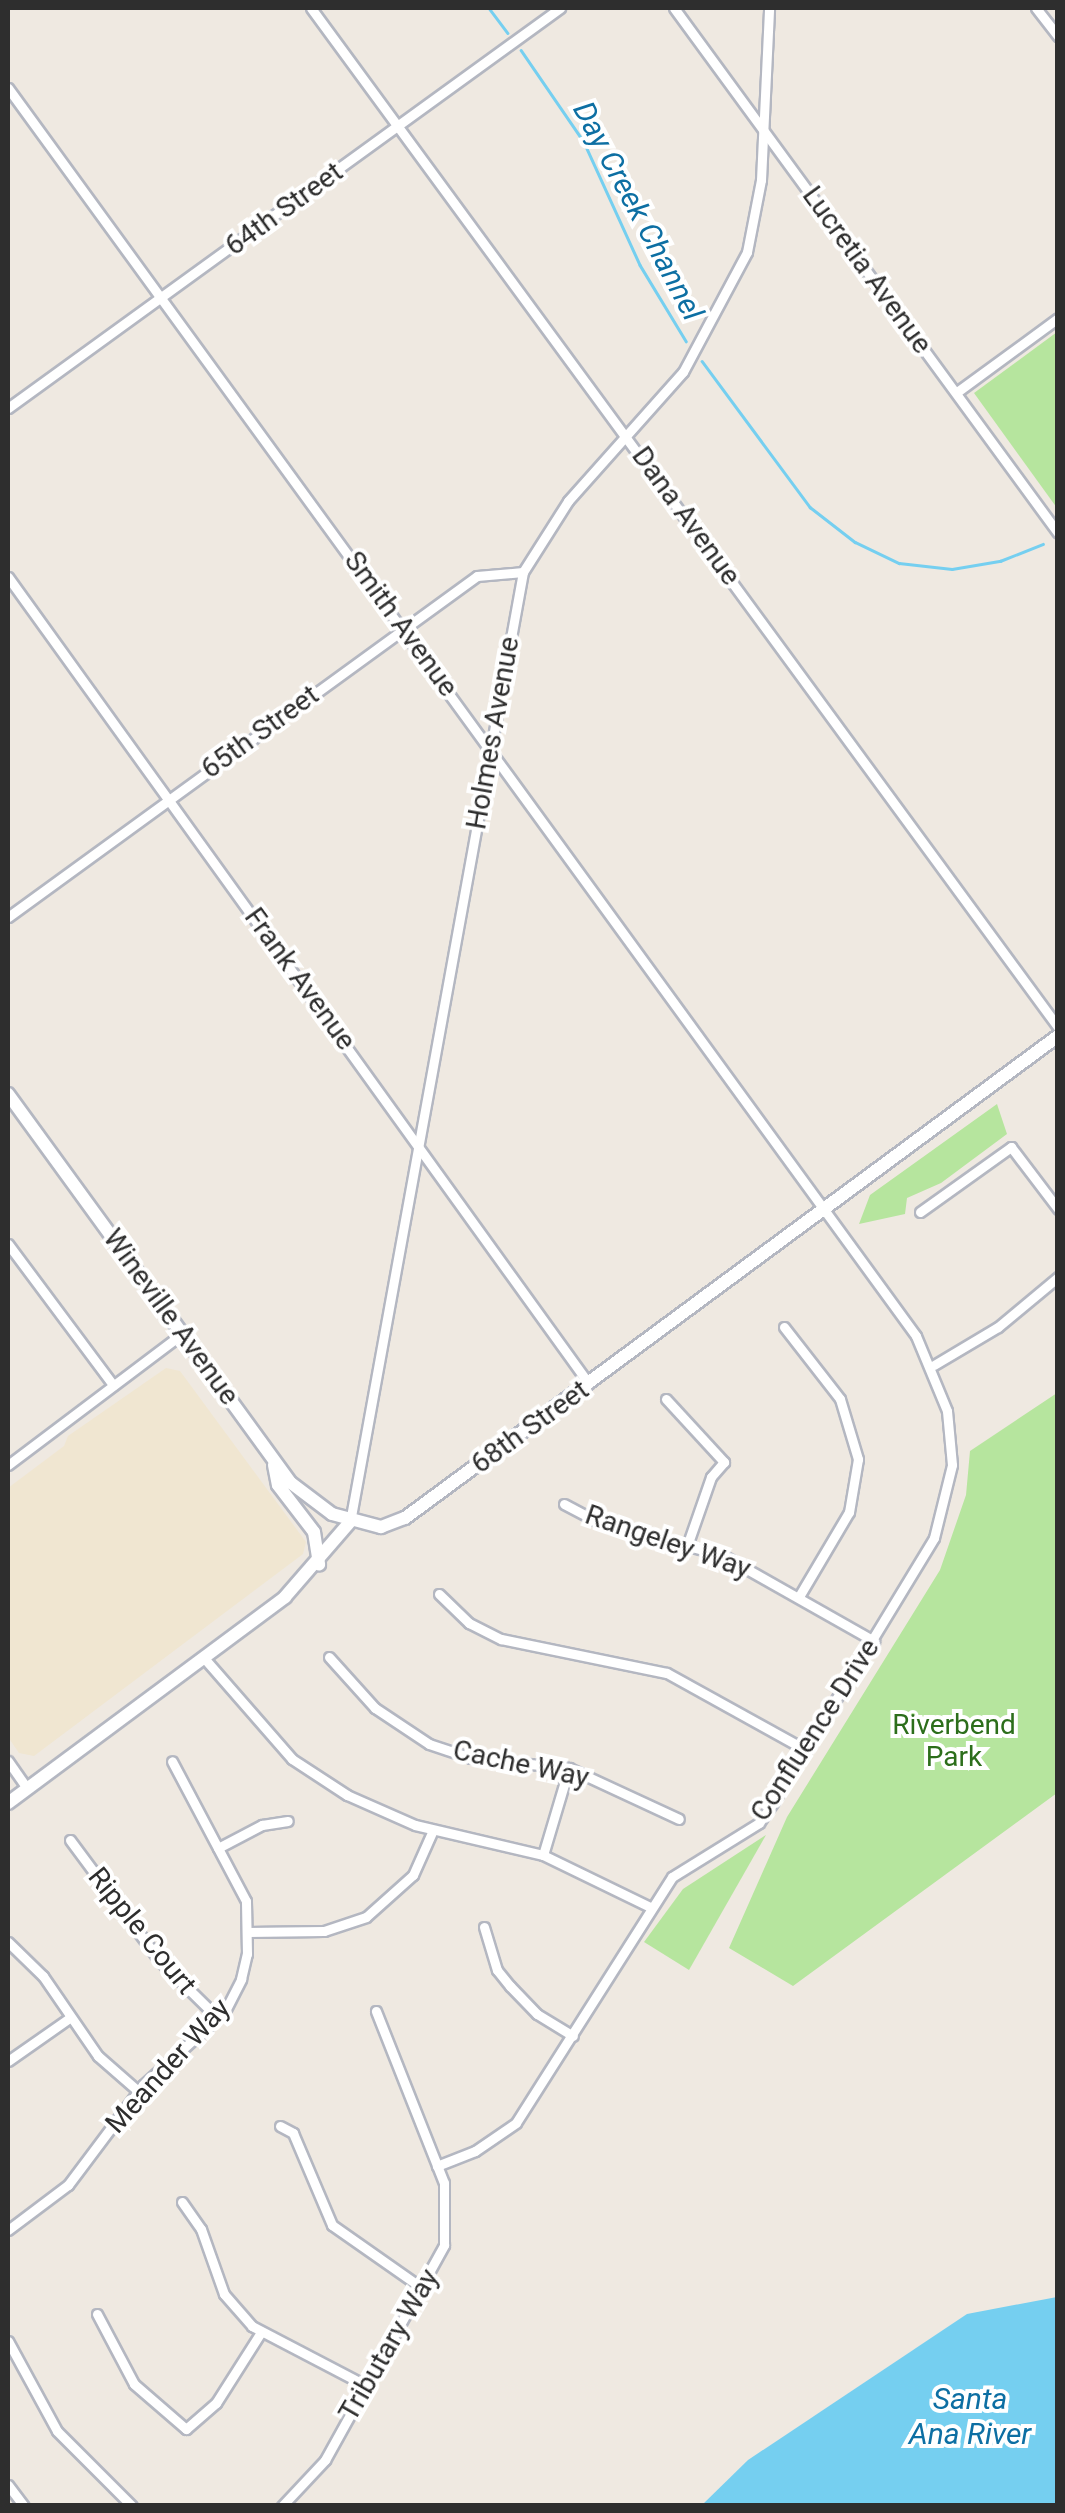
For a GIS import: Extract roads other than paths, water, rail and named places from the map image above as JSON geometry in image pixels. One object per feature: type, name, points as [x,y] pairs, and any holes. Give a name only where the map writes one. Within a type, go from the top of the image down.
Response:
[{"type":"street","name":"Dana Avenue","points":[[311,8],[1058,1027]]},
{"type":"street","name":"64th Street","points":[[8,408],[560,8]]},
{"type":"street","name":"Lucretia Avenue","points":[[674,8],[1058,534]]},
{"type":"street","name":"Holmes Avenue","points":[[350,1522],[422,1147],[488,747],[523,572],[568,501],[706,338],[747,252],[764,130],[768,8]]},
{"type":"street","points":[[1036,8],[1058,36]]},
{"type":"street","name":"Smith Avenue","points":[[8,88],[825,1210]]},
{"type":"street","points":[[956,392],[1058,318]]},
{"type":"street","name":"65th Street","points":[[8,916],[477,576],[523,572]]},
{"type":"street","name":"Frank Avenue","points":[[8,577],[422,1147],[588,1384]]},
{"type":"street","name":"68th Street","points":[[350,1522],[382,1527],[405,1518],[1058,1036]]},
{"type":"street","name":"Wineville Avenue","points":[[8,1094],[273,1459],[306,1499],[350,1522]]},
{"type":"street","points":[[920,1212],[1011,1147],[1058,1209]]},
{"type":"street","name":"Confluence Drive","points":[[438,2166],[516,2123],[650,1907],[688,1864],[759,1822],[930,1547],[946,1506],[952,1446],[934,1365],[825,1210]]},
{"type":"street","points":[[8,1244],[113,1385]]},
{"type":"street","points":[[934,1365],[998,1328],[1058,1277]]},
{"type":"street","points":[[784,1327],[840,1400],[858,1459],[849,1512],[800,1595]]},
{"type":"street","points":[[8,1446],[12,1461],[183,1333]]},
{"type":"street","points":[[666,1399],[724,1462],[711,1478],[688,1543]]},
{"type":"street","points":[[273,1459],[278,1485],[314,1532],[319,1565]]},
{"type":"street","name":"Rangeley Way","points":[[564,1504],[600,1523],[688,1543],[800,1595],[874,1641]]},
{"type":"street","points":[[8,1802],[204,1658],[319,1565],[350,1522]]},
{"type":"street","points":[[440,1594],[469,1623],[501,1639],[667,1673],[806,1750]]},
{"type":"street","name":"Cache Way","points":[[329,1657],[375,1708],[429,1744],[472,1758],[569,1768],[679,1819]]},
{"type":"street","points":[[204,1658],[292,1758],[347,1795],[433,1830],[543,1855],[650,1907]]},
{"type":"street","name":"Meander Way","points":[[8,2230],[68,2185],[138,2091],[218,2018],[240,1979],[248,1932],[246,1901],[172,1761]]},
{"type":"street","points":[[8,1762],[27,1788]]},
{"type":"street","points":[[543,1855],[569,1768]]},
{"type":"street","points":[[218,1848],[262,1825],[288,1821]]},
{"type":"street","points":[[248,1932],[324,1931],[366,1917],[398,1894],[433,1830]]},
{"type":"street","name":"Ripple Court","points":[[70,1840],[167,1970],[218,2018]]},
{"type":"street","points":[[484,1927],[497,1970],[510,1986],[537,2014],[573,2036]]},
{"type":"street","points":[[8,1942],[43,1976],[68,2018],[138,2091]]},
{"type":"street","name":"Tributary Way","points":[[282,2506],[316,2474],[444,2244],[446,2204],[438,2166],[376,2011]]},
{"type":"street","points":[[8,2061],[68,2018]]},
{"type":"street","points":[[280,2126],[293,2133],[332,2225],[422,2288]]},
{"type":"street","points":[[182,2202],[206,2240],[224,2294],[261,2332],[363,2384]]},
{"type":"street","points":[[97,2314],[134,2384],[186,2430],[216,2403],[261,2332]]},
{"type":"street","points":[[8,2341],[57,2431],[132,2506]]},
{"type":"street","points":[[8,2485],[24,2505]]},
{"type":"water","name":"Santa Ana River","points":[[1057,2297],[1057,2505],[702,2505],[748,2460],[967,2314]]},
{"type":"waterway","name":"Day Creek Channel","points":[[489,8],[508,33]]},
{"type":"waterway","name":"Day Creek Channel","points":[[521,50],[584,142],[640,265],[686,341]]},
{"type":"waterway","name":"Day Creek Channel","points":[[702,361],[810,507],[855,542],[899,563],[952,569],[1000,561],[1043,544]]},
{"type":"park label","name":"Riverbend Park","points":[[954,1741]]}]
